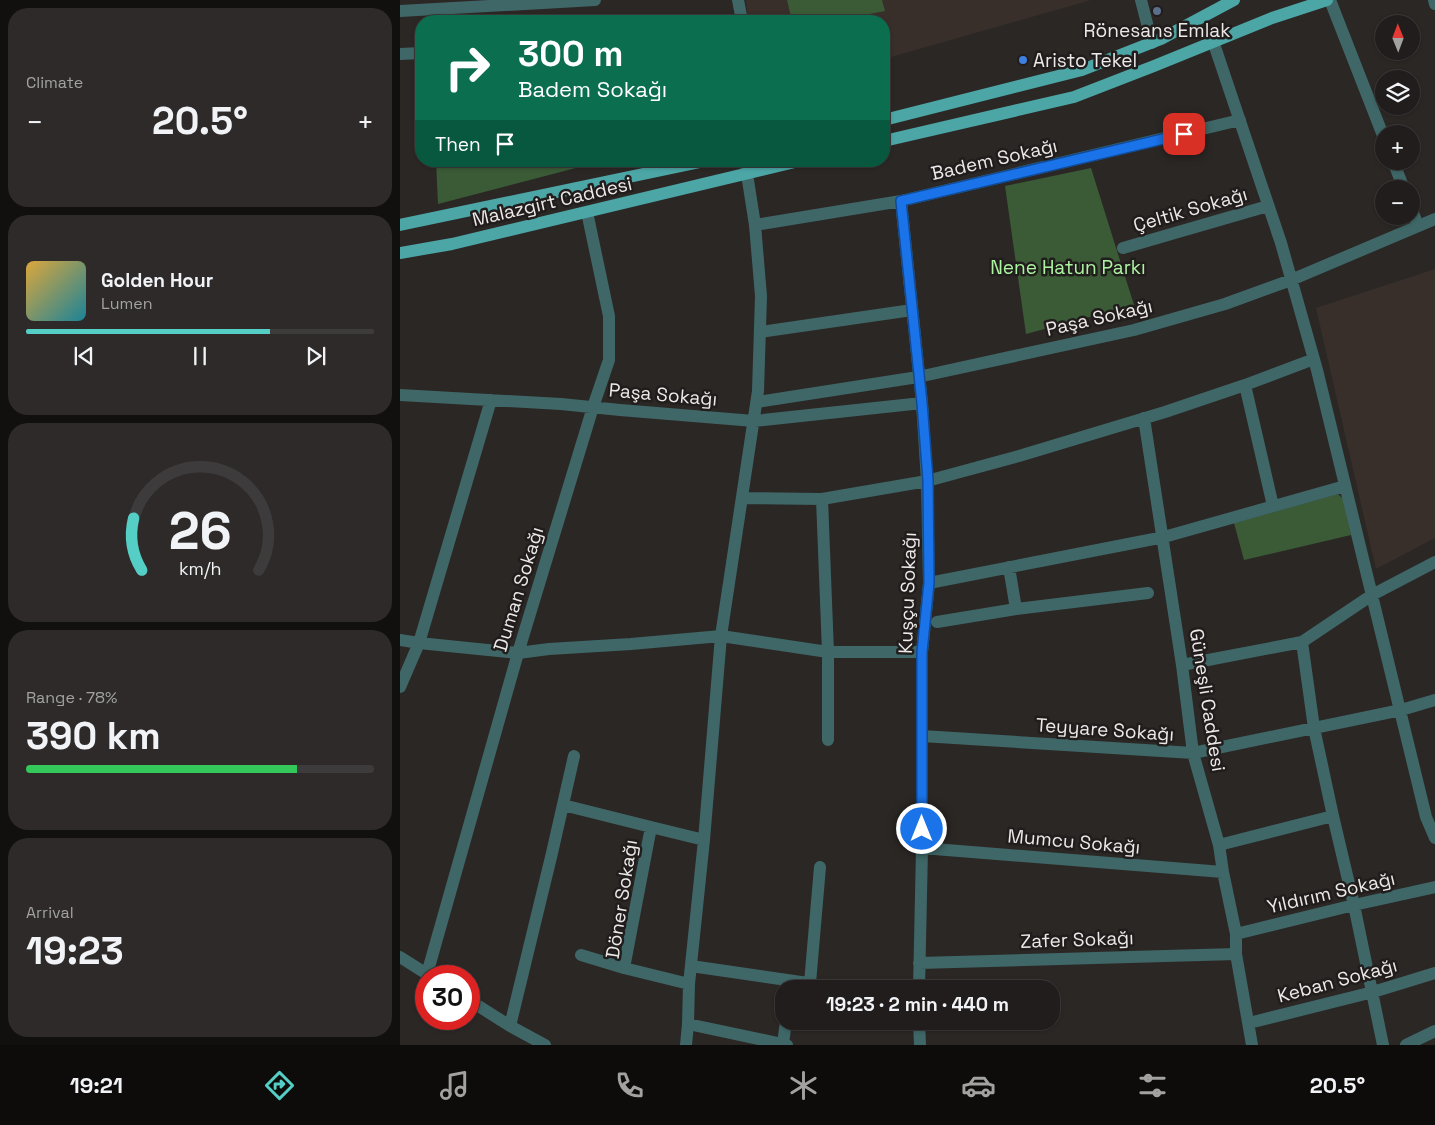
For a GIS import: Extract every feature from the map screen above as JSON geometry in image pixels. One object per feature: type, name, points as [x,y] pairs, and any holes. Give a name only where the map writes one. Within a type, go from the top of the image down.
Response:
[{"type":"main road","points":[[890,118],[1082,70],[1161,40],[1234,0]]},
{"type":"main road","points":[[890,140],[1074,97],[1272,18],[1328,0]]},
{"type":"main road","name":"Malazgirt Caddesi","points":[[400,225],[676,167]]},
{"type":"main road","name":"Malazgirt Caddesi","points":[[400,253],[452,244],[586,212],[747,168]]},
{"type":"street","points":[[400,11],[594,0]]},
{"type":"street","points":[[738,0],[741,15]]},
{"type":"street","points":[[1141,0],[1152,43]]},
{"type":"street","points":[[1328,0],[1379,125]]},
{"type":"street","points":[[1434,0],[1435,4]]},
{"type":"street","points":[[1213,41],[1268,206],[1314,359],[1426,818],[1435,838]]},
{"type":"street","points":[[400,54],[415,53]]},
{"type":"street","name":"Badem Sokağı","points":[[755,225],[901,201],[1240,120]]},
{"type":"street","points":[[686,1045],[689,984],[704,840],[721,636],[758,391],[761,296],[755,225],[747,168]]},
{"type":"street","name":"Kuşçu Sokağı","points":[[901,201],[928,480],[929,583],[922,652],[922,848],[919,980]]},
{"type":"street","name":"Çeltik Sokağı","points":[[1123,248],[1268,206]]},
{"type":"street","name":"Duman Sokağı","points":[[431,965],[518,654],[609,360],[609,316],[586,212]]},
{"type":"street","name":"Paşa Sokağı","points":[[757,402],[918,377],[1134,330],[1225,304],[1291,280],[1435,219]]},
{"type":"street","points":[[760,332],[912,310]]},
{"type":"street","points":[[742,498],[822,499],[928,480],[1019,456],[1144,418],[1314,359]]},
{"type":"street","points":[[1245,384],[1273,506]]},
{"type":"street","name":"Paşa Sokağı","points":[[400,395],[561,404],[754,421],[922,403]]},
{"type":"street","points":[[400,687],[418,643],[491,400]]},
{"type":"street","name":"Güneşli Caddesi","points":[[1144,418],[1164,537],[1193,753],[1219,845],[1222,872],[1236,934],[1236,954],[1252,1045]]},
{"type":"street","points":[[929,583],[1164,537],[1345,486]]},
{"type":"street","points":[[822,499],[828,652],[828,740]]},
{"type":"street","points":[[1182,665],[1302,642],[1372,595],[1435,562]]},
{"type":"street","points":[[1009,567],[1016,609]]},
{"type":"street","points":[[937,622],[1016,609],[1148,593]]},
{"type":"street","points":[[400,640],[518,654],[548,649],[721,636],[828,652],[922,652]]},
{"type":"street","points":[[1302,642],[1314,728],[1373,992],[1383,1045]]},
{"type":"street","name":"Teyyare Sokağı","points":[[922,736],[1193,753],[1401,710],[1435,700]]},
{"type":"street","points":[[510,1026],[574,756]]},
{"type":"street","points":[[563,805],[651,827]]},
{"type":"street","points":[[1219,845],[1333,816]]},
{"type":"street","name":"Döner Sokağı","points":[[689,984],[624,968],[651,827],[704,840]]},
{"type":"street","name":"Mumcu Sokağı","points":[[922,848],[1222,872]]},
{"type":"street","points":[[810,980],[820,867]]},
{"type":"street","name":"Yıldırım Sokağı","points":[[1236,934],[1435,887]]},
{"type":"street","name":"Zafer Sokağı","points":[[919,963],[1236,954]]},
{"type":"street","points":[[581,955],[624,968]]},
{"type":"street","points":[[400,957],[415,967]]},
{"type":"street","points":[[691,966],[775,982]]},
{"type":"street","name":"Keban Sokağı","points":[[1249,1023],[1373,992],[1435,973]]},
{"type":"street","points":[[480,1007],[545,1045]]},
{"type":"street","points":[[688,1024],[785,1045],[786,1030]]},
{"type":"street","points":[[919,1030],[920,1045]]},
{"type":"street","points":[[1406,1045],[1435,1031]]},
{"type":"shaded area","points":[[746,0],[1091,0],[890,57],[890,15],[747,15]]},
{"type":"shaded area","points":[[1435,269],[1435,538],[1376,569],[1316,308]]},
{"type":"green space","points":[[787,0],[882,0],[885,11],[864,15],[791,15]]},
{"type":"green space","points":[[436,167],[580,167],[438,204]]},
{"type":"green space","name":"Nene Hatun Parkı","points":[[1091,168],[1134,305],[1026,334],[1005,186]]},
{"type":"green space","points":[[1338,494],[1343,499],[1351,535],[1244,560],[1234,523]]},
{"type":"place","name":"Rönesans Emlak","points":[[1157,11]]},
{"type":"place","name":"Aristo Tekel","points":[[1023,60]]},
{"type":"route","points":[[922,829],[922,652],[929,583],[928,480],[901,201],[1184,134]]}]
